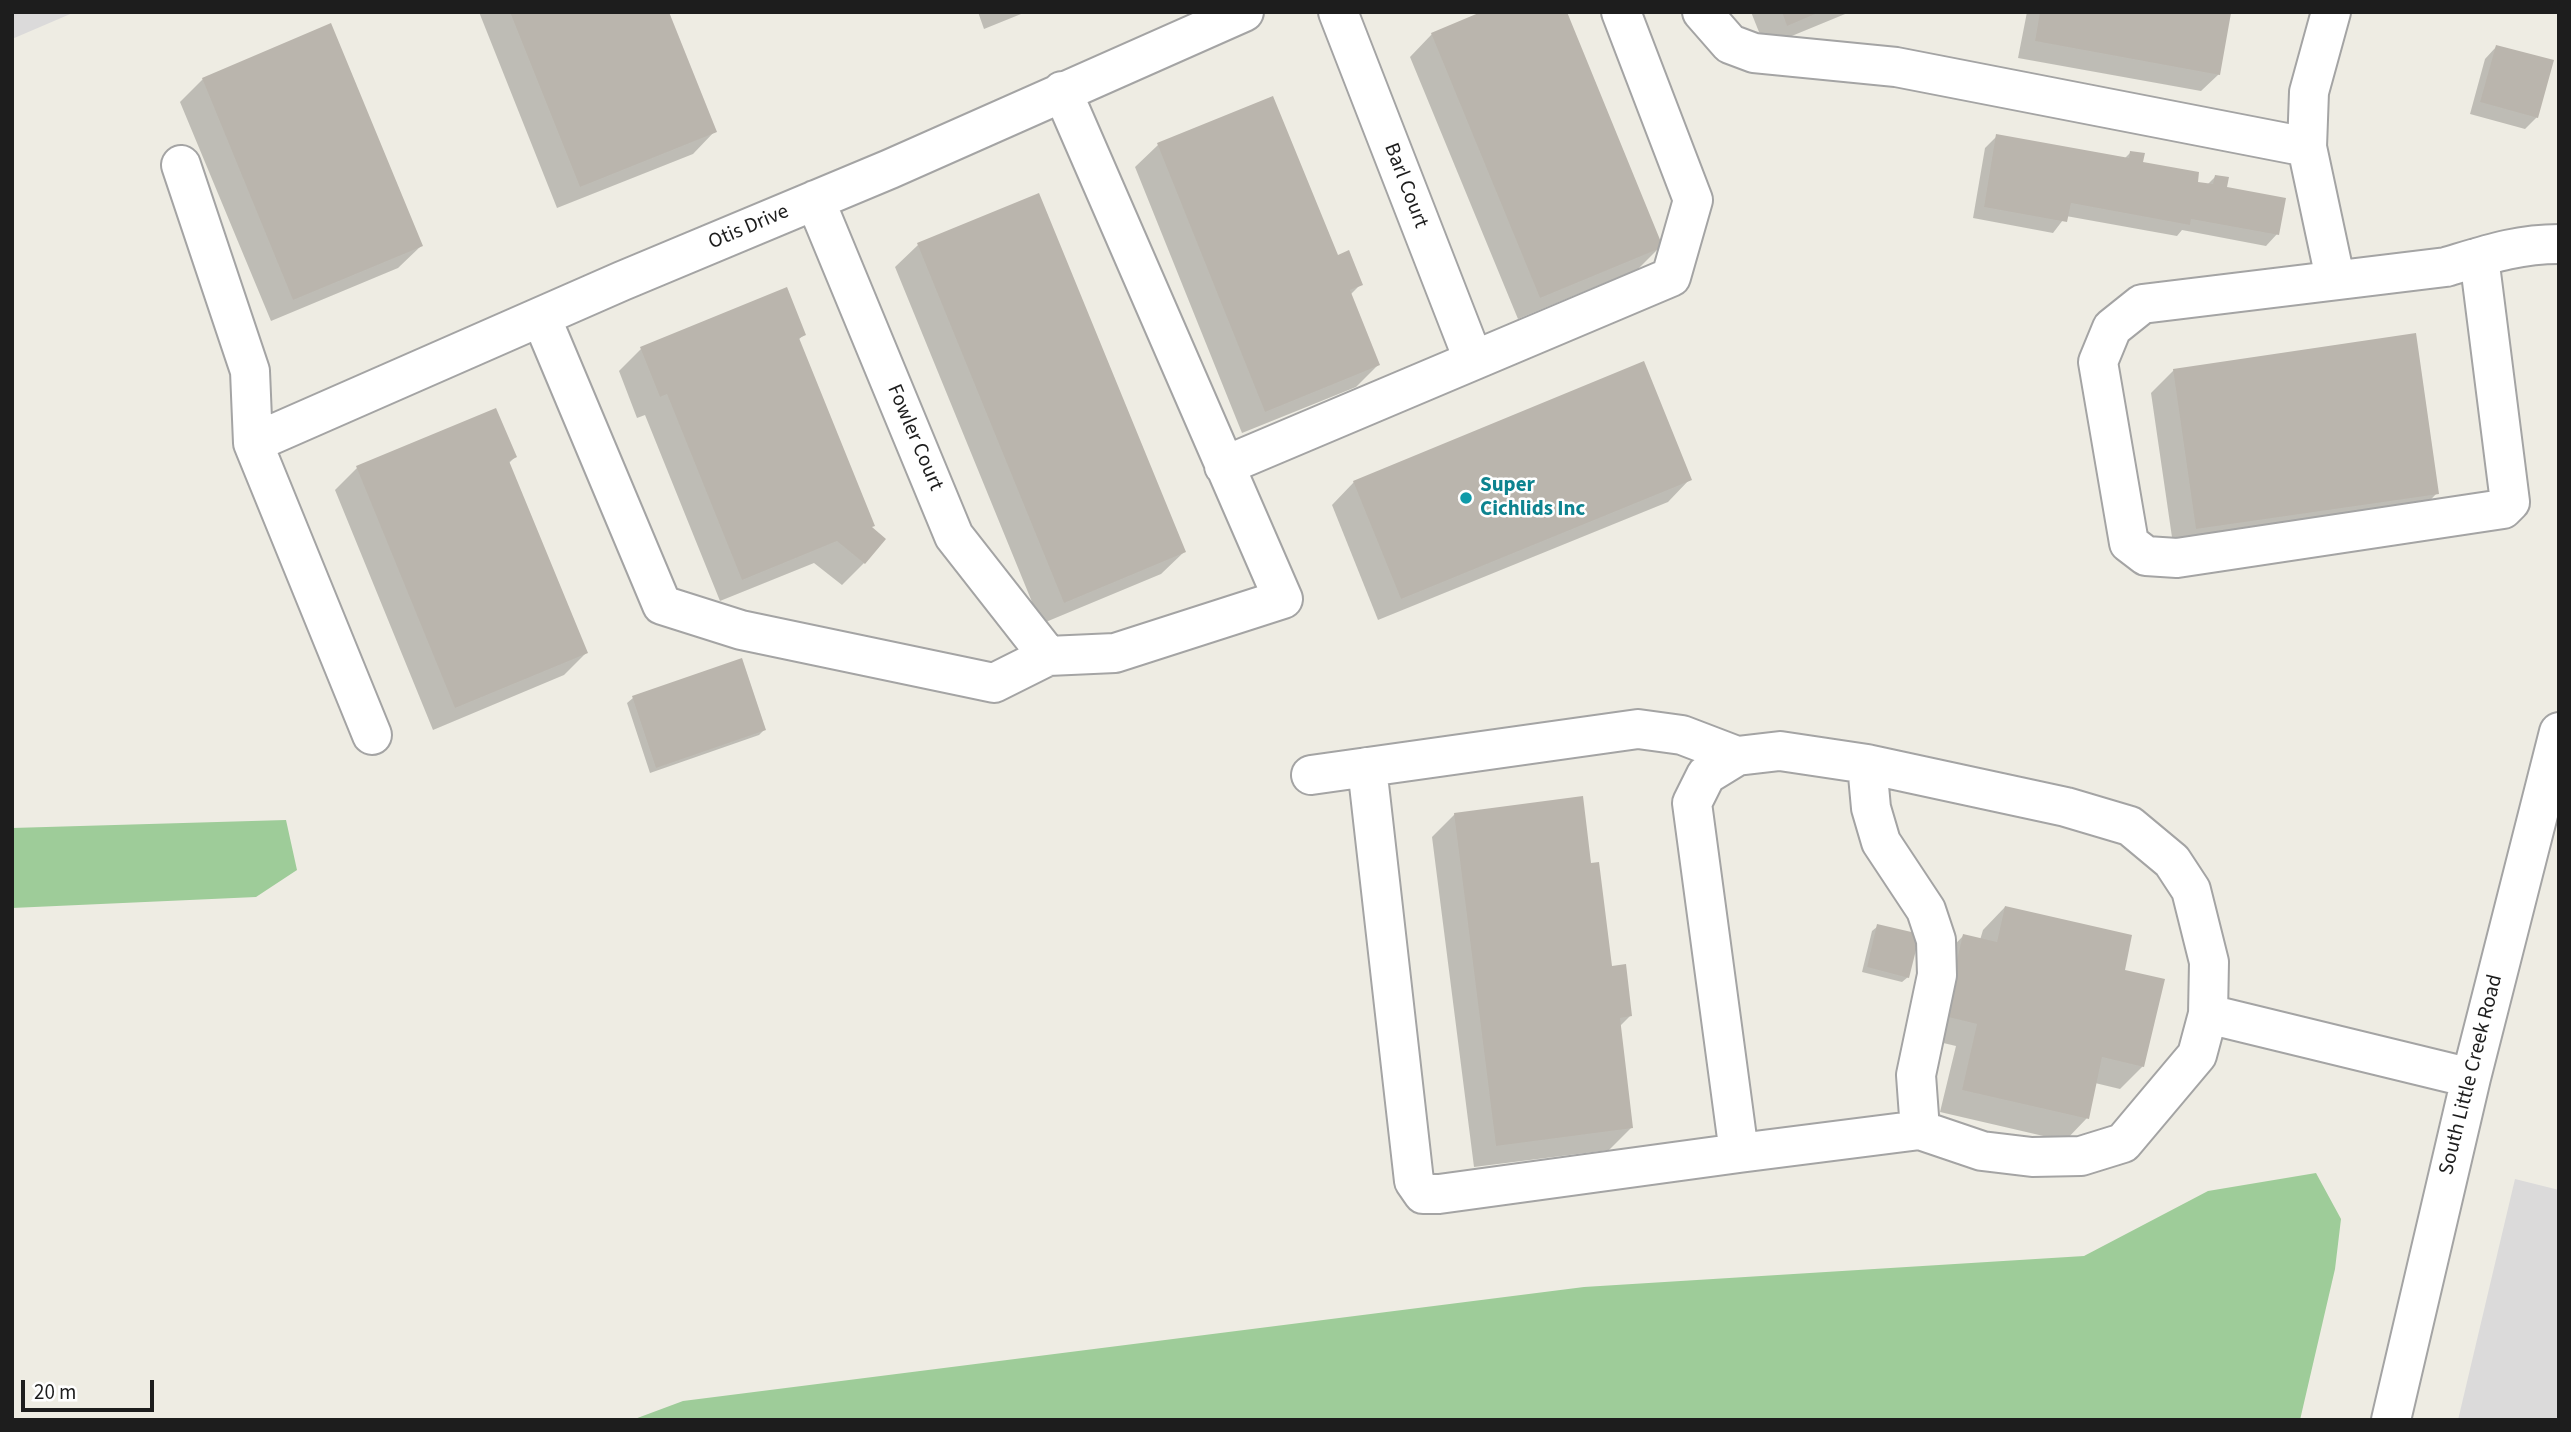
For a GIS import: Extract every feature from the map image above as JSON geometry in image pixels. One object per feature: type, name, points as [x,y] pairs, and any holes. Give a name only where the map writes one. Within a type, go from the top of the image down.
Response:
[{"type":"street","name":"Otis Drive","points":[[253,443],[815,201],[1244,12]]},
{"type":"street","name":"Barl Court","points":[[1338,12],[1473,359]]},
{"type":"street","points":[[1224,466],[1671,277],[1693,200],[1621,12]]},
{"type":"street","points":[[1702,12],[1730,44],[1754,53],[1896,67],[2307,147]]},
{"type":"street","points":[[2331,12],[2309,92],[2307,147],[2335,278]]},
{"type":"street","points":[[541,317],[662,605],[741,630],[994,684],[1048,656],[1115,653],[1283,599],[1062,91]]},
{"type":"street","points":[[181,165],[250,371],[253,443],[372,735]]},
{"type":"street","name":"Fowler Court","points":[[815,201],[954,536],[1048,656]]},
{"type":"street","points":[[2480,257],[2511,502],[2502,509],[2177,558],[2146,556],[2129,543],[2098,362],[2112,328],[2142,304],[2335,278],[2446,267],[2523,244],[2559,244]]},
{"type":"street","points":[[1311,775],[1639,729],[1682,735],[1737,756]]},
{"type":"street","name":"South Little Creek Road","points":[[2391,1420],[2471,1078],[2559,732]]},
{"type":"street","points":[[1367,767],[1414,1181],[1423,1194],[1920,1130],[1982,1151],[2032,1157],[2081,1156],[2123,1143],[2197,1055],[2208,1014],[2210,962],[2191,890],[2172,861],[2130,826],[2066,807],[1867,764],[1780,751],[1737,756],[1706,775],[1692,803],[1739,1153]]},
{"type":"street","points":[[1867,764],[1871,808],[1881,842],[1926,911],[1936,940],[1937,975],[1916,1075],[1920,1130]]},
{"type":"street","points":[[2208,1014],[2471,1078]]},
{"type":"shaded area","points":[[12,12],[75,12],[12,39]]},
{"type":"shaded area","points":[[2515,1179],[2559,1190],[2559,1420],[2458,1420]]},
{"type":"green space","points":[[286,820],[297,870],[256,897],[12,908],[12,828]]},
{"type":"green space","points":[[2316,1173],[2341,1219],[2335,1269],[2300,1420],[632,1420],[683,1401],[1584,1287],[2084,1256],[2208,1191]]},
{"type":"building","points":[[510,12],[669,12],[717,132],[580,187]]},
{"type":"building","points":[[1481,12],[1567,12],[1663,247],[1540,298],[1431,33]]},
{"type":"building","points":[[1782,12],[1820,12],[1787,26]]},
{"type":"building","points":[[2040,12],[2231,13],[2220,75],[2035,41]]},
{"type":"building","points":[[331,23],[423,246],[293,300],[202,78]]},
{"type":"building","points":[[2496,45],[2554,60],[2538,118],[2480,102]]},
{"type":"building","points":[[1273,96],[1338,255],[1349,250],[1363,285],[1350,290],[1380,365],[1265,412],[1157,143]]},
{"type":"building","points":[[1996,134],[2129,158],[2130,151],[2145,153],[2143,162],[2199,172],[2198,182],[2213,184],[2215,175],[2229,177],[2227,187],[2286,198],[2279,235],[2191,219],[2190,225],[2071,203],[2067,222],[1984,207]]},
{"type":"building","points":[[1039,193],[1186,552],[1064,603],[917,243]]},
{"type":"building","points":[[787,287],[806,335],[799,338],[875,526],[872,527],[886,539],[865,564],[837,541],[742,580],[667,394],[660,397],[640,347]]},
{"type":"building","points":[[2416,333],[2439,494],[2196,529],[2173,369]]},
{"type":"building","points":[[1644,361],[1692,480],[1401,599],[1353,481]]},
{"type":"building","points":[[496,408],[517,457],[509,461],[588,653],[455,708],[356,466]]},
{"type":"building","points":[[742,658],[766,730],[656,768],[632,696]]},
{"type":"building","points":[[1583,796],[1591,863],[1599,862],[1612,966],[1626,964],[1632,1016],[1620,1018],[1633,1128],[1496,1146],[1454,813]]},
{"type":"building","points":[[2005,906],[2132,935],[2125,970],[2165,979],[2144,1067],[2102,1057],[2089,1119],[1962,1090],[1977,1024],[1944,1016],[1963,934],[1997,942]]},
{"type":"building","points":[[1877,924],[1920,934],[1909,978],[1867,967]]},
{"type":"place","name":"Super Cichlids Inc","points":[[1466,498]]}]
